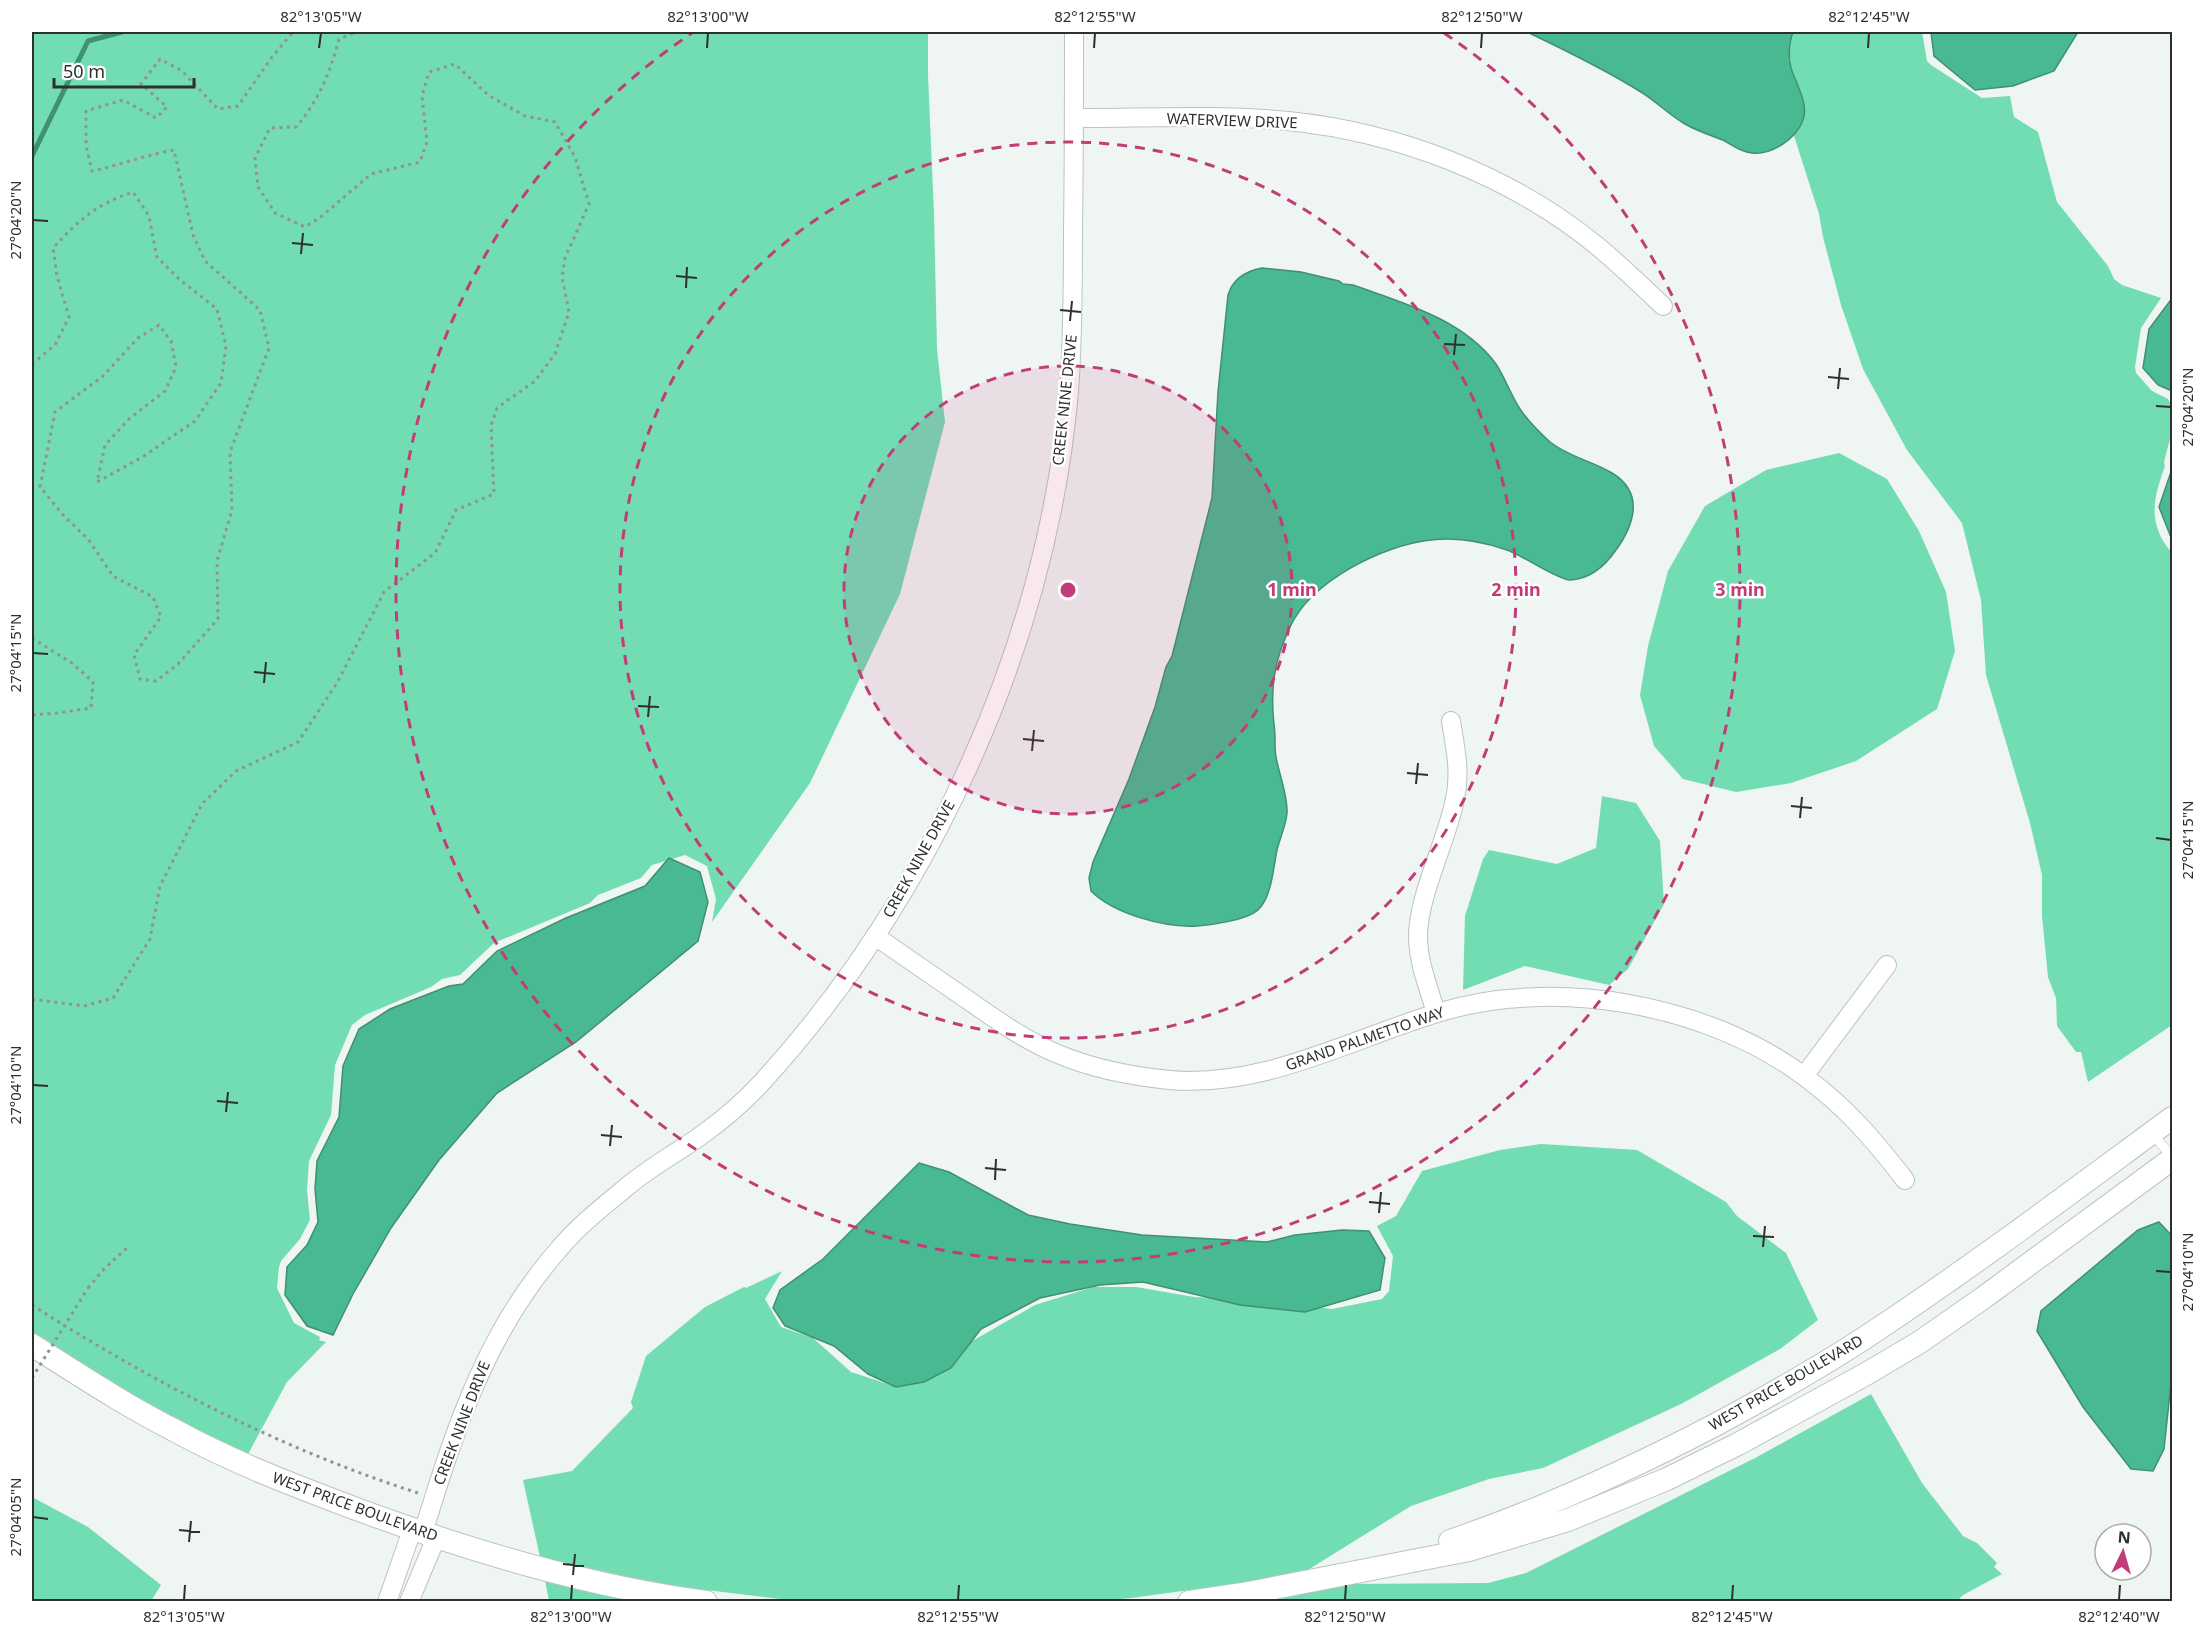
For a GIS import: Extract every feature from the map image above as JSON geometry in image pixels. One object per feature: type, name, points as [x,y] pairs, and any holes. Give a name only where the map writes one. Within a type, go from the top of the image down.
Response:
[{"type":"street","name":"CREEK NINE DRIVE","points":[[424,1533],[458,1424],[485,1359],[504,1323],[560,1248],[638,1177],[713,1127],[758,1087],[813,1021],[875,936],[921,859],[968,765],[1011,660],[1027,611],[1057,479],[1069,393],[1072,322],[1074,32]]},
{"type":"street","name":"WATERVIEW DRIVE","points":[[1074,118],[1225,118],[1287,121],[1347,130],[1405,145],[1459,165],[1510,189],[1539,206],[1594,244],[1663,306]]},
{"type":"street","points":[[1436,1013],[1419,949],[1418,936],[1423,906],[1455,799],[1458,771],[1450,721]]},
{"type":"street","name":"GRAND PALMETTO WAY","points":[[875,936],[1002,1024],[1044,1048],[1099,1068],[1152,1078],[1209,1080],[1255,1074],[1287,1066],[1436,1013],[1498,1001],[1540,998],[1625,1003],[1666,1012],[1702,1023],[1740,1039],[1804,1076],[1874,1139],[1905,1180]]},
{"type":"street","points":[[1804,1076],[1887,965]]},
{"type":"street","name":"WEST PRICE BOULEVARD","points":[[1357,1572],[1467,1535],[1574,1493],[1672,1447],[1766,1398],[1892,1320],[1984,1256],[2172,1118]]},
{"type":"street","name":"WEST PRICE BOULEVARD","points":[[1189,1602],[1244,1594],[1469,1550],[1568,1520],[1667,1479],[1738,1444],[1920,1342],[1993,1292],[2172,1158]]},
{"type":"street","name":"WEST PRICE BOULEVARD","points":[[32,1345],[172,1430],[279,1480],[424,1533],[519,1563],[626,1588],[706,1602]]},
{"type":"street","points":[[387,1602],[424,1533]]},
{"type":"street","points":[[409,1602],[424,1533]]},
{"type":"lane","points":[[2152,1133],[2172,1158]]},
{"type":"path","points":[[32,364],[55,345],[69,317],[57,276],[53,248],[78,221],[108,200],[133,192],[149,216],[157,257],[179,279],[217,309],[226,346],[221,383],[195,421],[144,456],[97,482],[105,445],[129,418],[165,391],[176,367],[171,341],[159,325],[138,338],[103,376],[55,411],[40,487],[64,516],[88,539],[113,576],[153,597],[161,617],[134,655],[140,679],[156,681],[178,664],[218,619],[217,561],[232,510],[230,452],[269,348],[260,310],[205,261],[194,235],[174,150],[92,171],[86,145],[86,111],[123,100],[156,118],[167,107],[141,84],[159,59],[182,71],[218,109],[238,106],[272,57],[293,32]]},
{"type":"path","points":[[32,999],[84,1006],[113,998],[150,939],[160,886],[202,804],[236,771],[298,742],[337,683],[384,592],[435,553],[456,510],[494,494],[491,426],[497,408],[535,381],[555,354],[569,312],[562,277],[565,258],[590,204],[575,157],[555,122],[525,116],[488,95],[455,64],[429,72],[423,96],[427,142],[420,162],[371,174],[322,216],[305,227],[274,213],[258,187],[255,158],[270,128],[296,127],[311,110],[330,71],[339,39],[356,32]]},
{"type":"path","points":[[32,638],[72,663],[93,682],[91,708],[32,715]]},
{"type":"path","points":[[32,1378],[88,1288],[104,1269],[129,1246]]},
{"type":"path","points":[[32,1305],[162,1383],[269,1436],[434,1498]]},
{"type":"shaded area","points":[[32,32],[928,32],[937,349],[945,422],[900,594],[810,783],[712,922],[716,899],[707,866],[685,855],[652,865],[641,878],[598,895],[590,903],[494,943],[460,975],[442,979],[431,987],[365,1015],[352,1025],[335,1065],[331,1115],[309,1161],[307,1190],[310,1220],[300,1239],[281,1261],[277,1288],[294,1323],[320,1337],[319,1340],[326,1342],[287,1382],[248,1454],[177,1420],[126,1392],[32,1332]]},
{"type":"shaded area","points":[[1527,32],[1793,32],[1789,58],[1803,101],[1803,120],[1789,139],[1775,148],[1760,153],[1744,151],[1685,124],[1627,84]]},
{"type":"shaded area","points":[[1793,32],[1922,32],[1927,61],[1931,65],[1982,98],[2010,96],[2014,117],[2038,132],[2057,202],[2108,266],[2114,279],[2122,285],[2161,298],[2141,328],[2135,367],[2136,373],[2152,391],[2168,399],[2172,406],[2170,425],[2172,431],[2155,500],[2155,511],[2159,532],[2172,553],[2172,1025],[2088,1082],[2081,1052],[2076,1052],[2057,1026],[2056,998],[2048,977],[2042,916],[2042,875],[2030,823],[1986,675],[1981,600],[1962,523],[1907,450],[1863,369],[1841,305],[1819,214],[1794,136],[1803,121],[1805,109],[1791,67],[1789,43]]},
{"type":"shaded area","points":[[1931,32],[2078,32],[2054,71],[2013,86],[1975,90],[1934,56]]},
{"type":"shaded area","points":[[1262,268],[1301,272],[1353,285],[1431,314],[1467,335],[1496,364],[1520,409],[1534,426],[1557,447],[1612,473],[1622,481],[1633,500],[1633,510],[1628,530],[1612,556],[1596,571],[1577,579],[1564,579],[1498,547],[1470,541],[1440,539],[1412,543],[1371,558],[1350,568],[1314,595],[1300,610],[1290,627],[1280,651],[1274,675],[1275,753],[1285,792],[1287,813],[1266,898],[1253,914],[1238,919],[1197,926],[1170,925],[1126,913],[1113,906],[1091,891],[1089,878],[1093,862],[1129,779],[1155,707],[1166,667],[1172,656],[1212,498],[1218,392],[1228,295],[1233,284],[1241,276]]},
{"type":"shaded area","points":[[2170,301],[2172,302],[2172,391],[2158,385],[2143,368],[2149,329]]},
{"type":"shaded area","points":[[1839,453],[1887,479],[1919,531],[1946,592],[1955,651],[1937,709],[1856,761],[1791,783],[1736,792],[1683,779],[1654,746],[1640,695],[1648,646],[1668,571],[1705,506],[1766,470]]},
{"type":"shaded area","points":[[2172,469],[2172,540],[2159,507]]},
{"type":"shaded area","points":[[1602,796],[1636,803],[1660,841],[1664,904],[1628,969],[1609,985],[1525,966],[1463,990],[1465,916],[1483,859],[1489,850],[1557,864],[1596,848]]},
{"type":"shaded area","points":[[669,858],[700,872],[708,902],[698,941],[576,1042],[497,1093],[439,1160],[391,1228],[353,1294],[333,1335],[307,1326],[285,1295],[287,1267],[307,1245],[318,1222],[315,1189],[317,1161],[339,1117],[343,1066],[359,1029],[390,1009],[449,986],[463,984],[497,951],[566,918],[645,886]]},
{"type":"shaded area","points":[[1541,1144],[1637,1150],[1726,1202],[1737,1216],[1786,1253],[1818,1320],[1780,1349],[1681,1404],[1543,1468],[1489,1479],[1411,1506],[1306,1571],[1242,1583],[1091,1602],[804,1602],[682,1587],[540,1557],[523,1480],[572,1471],[633,1408],[631,1402],[646,1356],[705,1307],[782,1271],[765,1299],[781,1327],[813,1338],[851,1372],[894,1386],[1035,1305],[1093,1287],[1136,1287],[1194,1297],[1279,1302],[1332,1309],[1382,1299],[1389,1291],[1393,1256],[1377,1226],[1396,1216],[1422,1171],[1500,1150]]},
{"type":"shaded area","points":[[919,1163],[949,1172],[1028,1215],[1142,1235],[1267,1242],[1295,1235],[1342,1230],[1369,1231],[1385,1258],[1380,1290],[1305,1312],[1240,1305],[1143,1282],[1100,1285],[1040,1298],[981,1329],[951,1368],[924,1382],[896,1387],[868,1374],[834,1346],[785,1326],[773,1308],[780,1290],[823,1259]]},
{"type":"shaded area","points":[[2159,1222],[2172,1236],[2172,1374],[2164,1449],[2153,1471],[2131,1469],[2083,1407],[2037,1331],[2041,1311],[2138,1230]]},
{"type":"shaded area","points":[[1871,1394],[1922,1483],[1963,1536],[1977,1543],[1997,1563],[1994,1567],[2002,1574],[1963,1595],[1956,1602],[1262,1602],[1349,1584],[1488,1583],[1526,1573],[1757,1457]]},
{"type":"shaded area","points":[[32,1497],[88,1527],[161,1585],[151,1601],[32,1601]]},
{"type":"shaded area","points":[[545,1580],[640,1601],[549,1601]]},
{"type":"waterway","points":[[32,156],[88,41],[122,32]]}]
